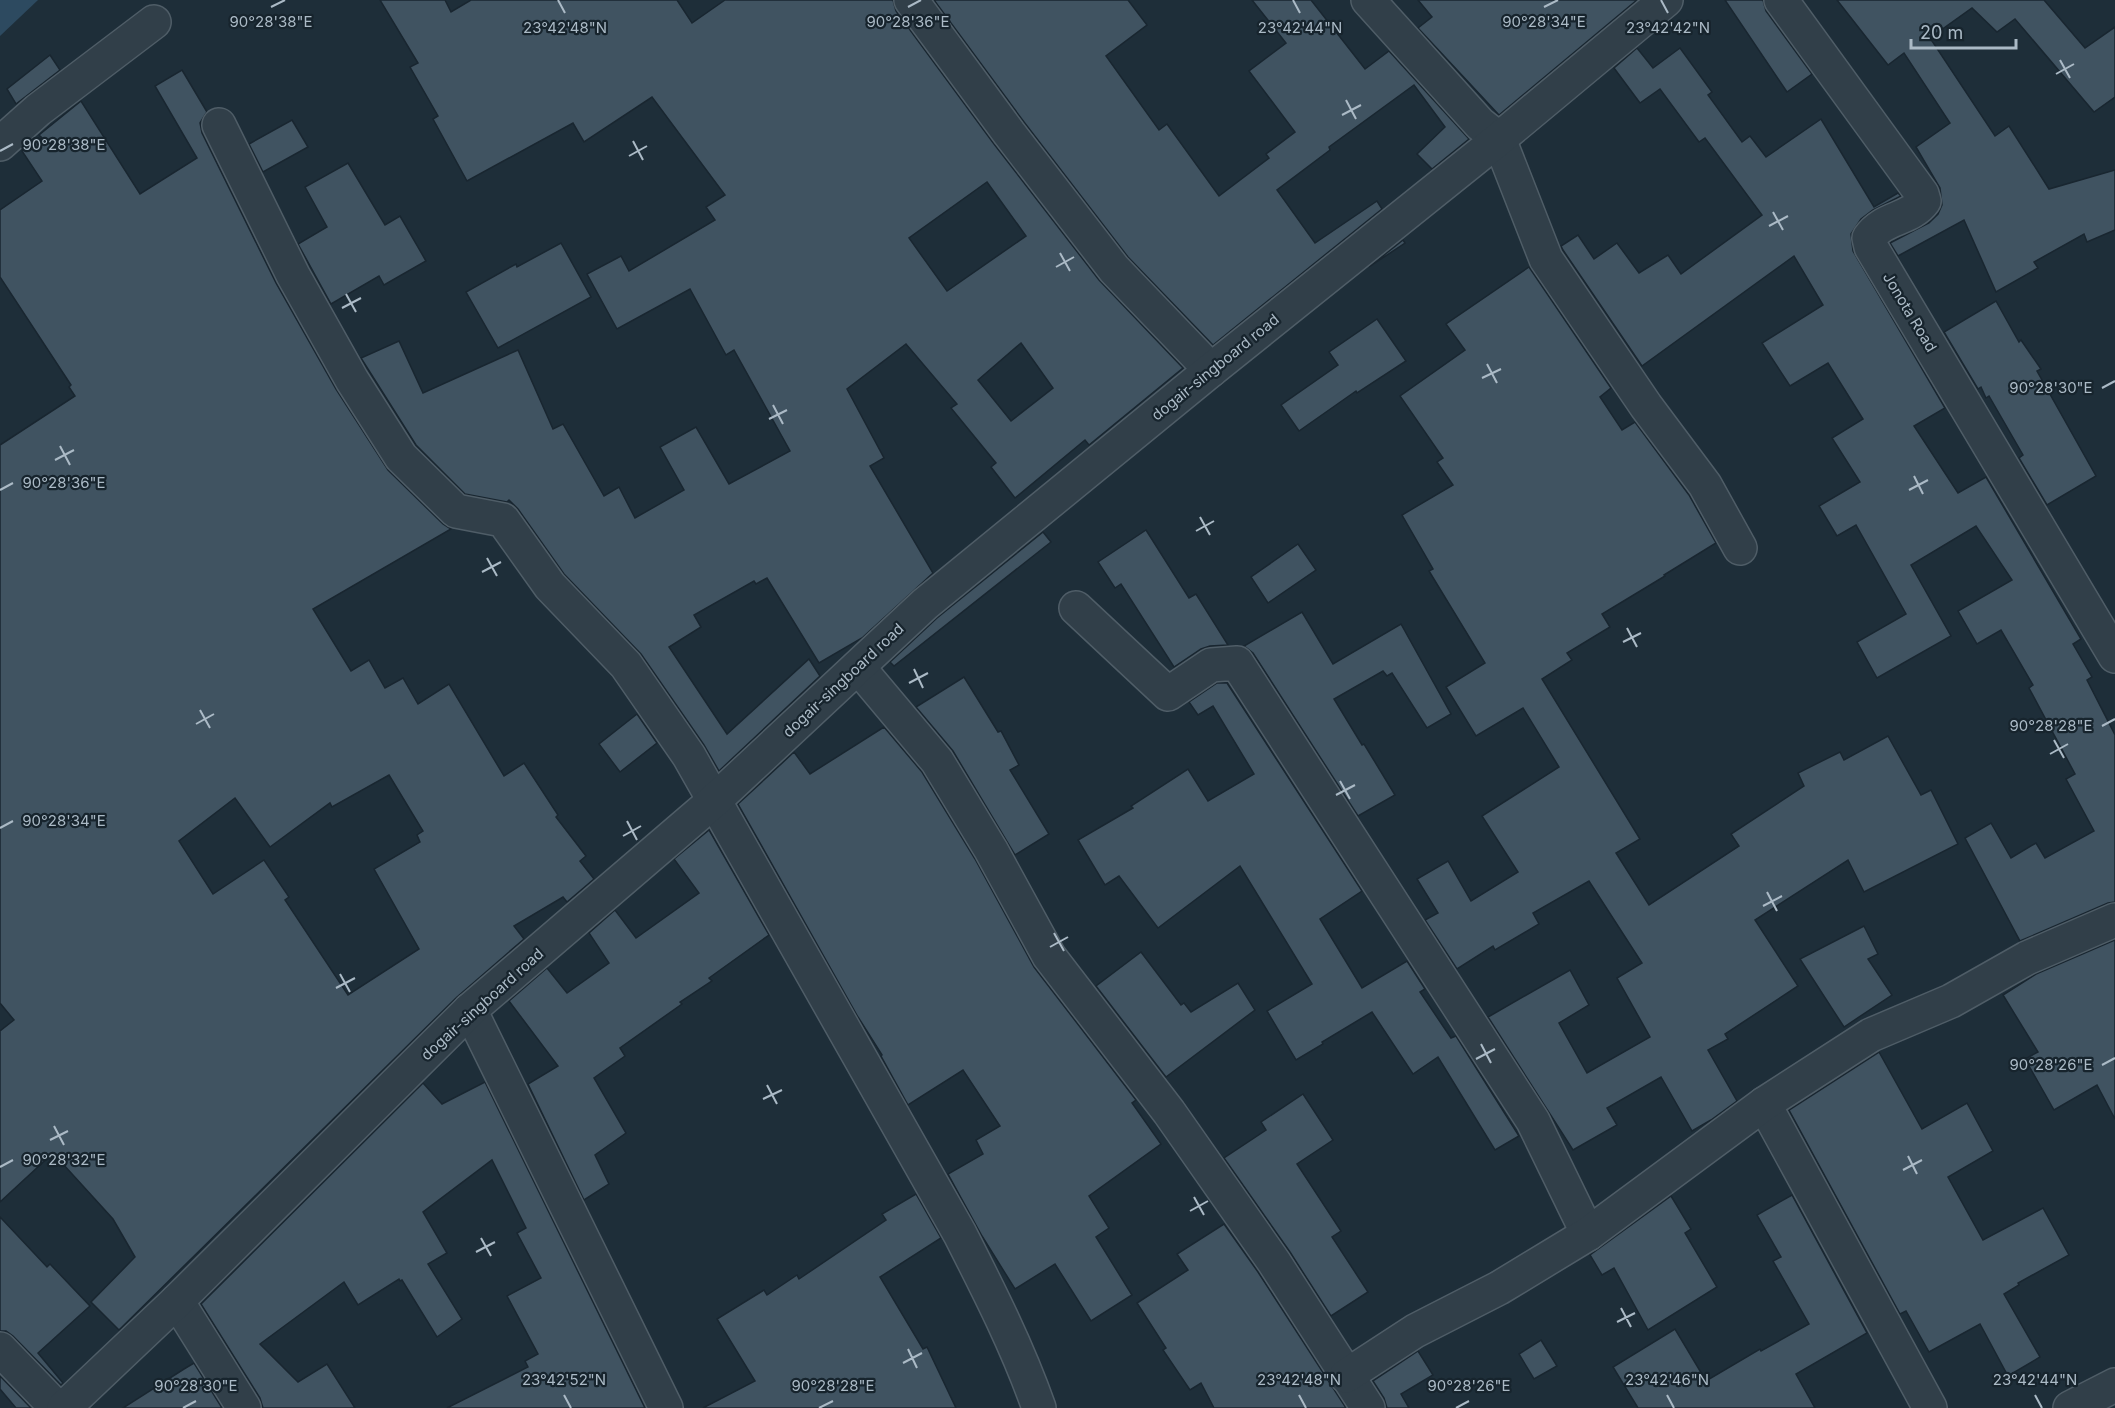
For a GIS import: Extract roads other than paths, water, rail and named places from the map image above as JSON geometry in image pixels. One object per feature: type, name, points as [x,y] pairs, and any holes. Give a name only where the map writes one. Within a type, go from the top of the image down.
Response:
[{"type":"street","points":[[911,0],[1009,133],[1114,269],[1211,370]]},
{"type":"street","points":[[1368,0],[1480,124],[1499,139],[1546,259],[1646,406],[1705,485],[1740,548]]},
{"type":"street","name":"dogair-singboard road","points":[[64,1408],[177,1301],[470,1010],[715,800],[925,603],[1499,139],[1666,0]]},
{"type":"street","name":"Jonota Road","points":[[1781,0],[1922,194],[1924,201],[1919,208],[1875,228],[1869,238],[1871,247],[2115,656]]},
{"type":"street","points":[[0,144],[38,110],[154,22]]},
{"type":"street","points":[[219,125],[293,275],[352,380],[401,457],[456,511],[503,520],[550,586],[626,665],[689,756],[960,1234],[997,1309],[1039,1408]]},
{"type":"street","points":[[1076,608],[1168,694],[1211,665],[1237,663],[1533,1121],[1588,1234]]},
{"type":"street","points":[[858,667],[937,761],[991,850],[1049,956],[1169,1112],[1274,1262],[1368,1408]]},
{"type":"street","points":[[1346,1376],[1415,1331],[1498,1288],[1588,1234],[1764,1104],[1871,1035],[1951,1001],[2027,958],[2115,920]]},
{"type":"street","points":[[470,1010],[666,1408]]},
{"type":"street","points":[[1764,1104],[1930,1408]]},
{"type":"street","points":[[177,1301],[244,1408]]},
{"type":"street","points":[[0,1349],[57,1408]]},
{"type":"street","points":[[2070,1408],[2115,1385]]},
{"type":"water","points":[[0,0],[38,0],[0,36]]}]
